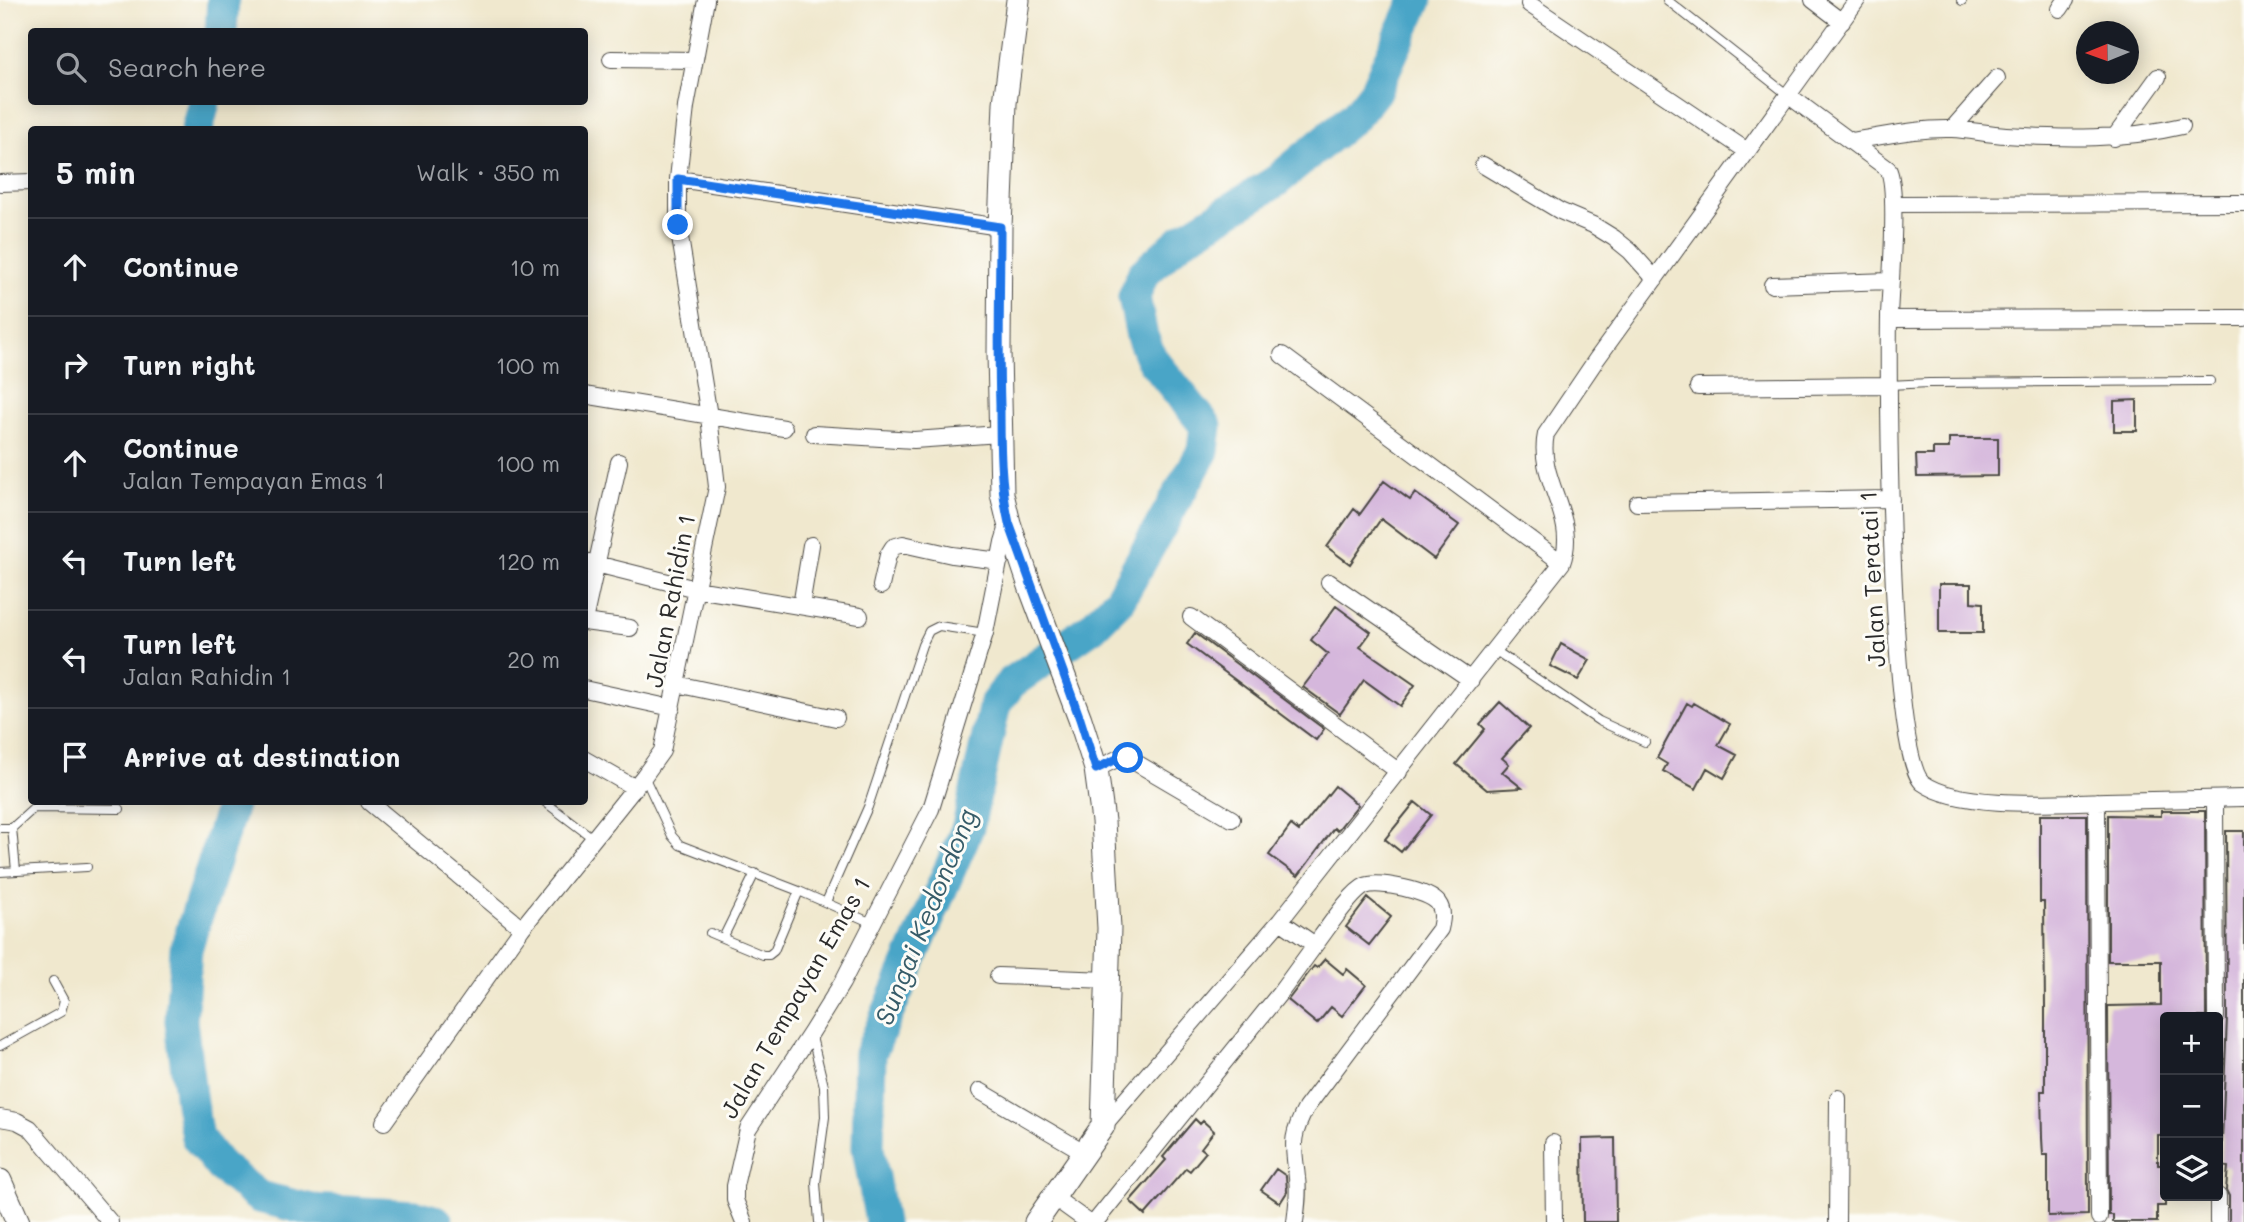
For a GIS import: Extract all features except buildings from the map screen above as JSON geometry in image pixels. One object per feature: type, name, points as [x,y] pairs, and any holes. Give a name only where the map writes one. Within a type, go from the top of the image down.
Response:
[{"type":"street","name":"Jalan Rahidin 1","points":[[384,1122],[522,928],[662,751],[717,487],[709,416],[678,225],[678,179],[686,107],[706,0]]},
{"type":"street","points":[[1018,0],[1005,103],[1000,227],[1002,494],[1031,589],[1096,769],[1103,821],[1109,928],[1103,1126]]},
{"type":"street","points":[[1813,0],[1842,22]]},
{"type":"street","points":[[1036,1222],[1103,1126],[1280,921],[1562,562],[1566,551],[1567,528],[1544,460],[1546,434],[1596,360],[1857,0]]},
{"type":"street","points":[[1530,4],[1748,151]]},
{"type":"street","points":[[611,59],[695,60]]},
{"type":"street","points":[[2114,138],[2158,77]]},
{"type":"street","points":[[1952,129],[1997,78]]},
{"type":"street","name":"Jalan Teratai 1","points":[[1788,95],[1888,169],[1892,176],[1889,385],[1893,562],[1904,720],[1915,774],[1921,782],[1930,787],[1957,796],[2006,803],[2244,798]]},
{"type":"street","points":[[1851,141],[1917,131],[1952,129],[2005,135],[2114,138],[2182,126]]},
{"type":"street","points":[[1483,165],[1560,211],[1615,238],[1655,279]]},
{"type":"street","points":[[678,179],[1000,227]]},
{"type":"street","points":[[0,183],[28,182]]},
{"type":"street","points":[[1893,204],[2244,203]]},
{"type":"street","points":[[1772,285],[1890,281]]},
{"type":"street","points":[[1889,318],[2244,318]]},
{"type":"street","points":[[1282,355],[1562,562]]},
{"type":"street","points":[[1698,387],[1889,385]]},
{"type":"street","points":[[588,397],[784,428]]},
{"type":"street","points":[[814,435],[914,440],[1000,434]]},
{"type":"street","points":[[588,587],[591,562],[619,462]]},
{"type":"street","points":[[1637,503],[1891,499]]},
{"type":"street","name":"Jalan Tempayan Emas 1","points":[[744,1222],[735,1200],[735,1186],[748,1129],[842,983],[931,809],[985,633],[1009,523]]},
{"type":"street","points":[[881,586],[888,555],[893,547],[904,544],[952,555],[999,561]]},
{"type":"street","points":[[800,606],[811,545]]},
{"type":"street","points":[[591,562],[696,589],[860,616]]},
{"type":"street","points":[[1329,582],[1471,680]]},
{"type":"street","points":[[1191,617],[1399,772]]},
{"type":"street","points":[[588,622],[630,628]]},
{"type":"street","points":[[676,684],[836,718]]},
{"type":"street","points":[[588,690],[672,708]]},
{"type":"street","points":[[1096,769],[1121,757],[1128,758],[1232,819]]},
{"type":"street","points":[[588,761],[639,782]]},
{"type":"street","points":[[2215,799],[2216,1012]]},
{"type":"street","points":[[2097,801],[2099,1217]]},
{"type":"street","points":[[373,805],[522,928]]},
{"type":"street","points":[[1095,1222],[1280,993],[1357,891],[1368,884],[1381,883],[1420,892],[1434,899],[1442,911],[1440,929],[1306,1108],[1298,1124],[1293,1142],[1298,1200],[1295,1222]]},
{"type":"street","points":[[1280,921],[1315,945]]},
{"type":"street","points":[[998,976],[1108,981]]},
{"type":"street","points":[[979,1091],[1084,1152]]},
{"type":"street","points":[[1837,1222],[1838,1098]]},
{"type":"street","points":[[0,1118],[18,1121],[30,1128],[110,1222]]},
{"type":"street","points":[[1553,1143],[1554,1222]]},
{"type":"street","points":[[0,1181],[19,1222]]},
{"type":"street","points":[[1052,1196],[1088,1222]]},
{"type":"street","points":[[2218,1201],[2218,1222]]},
{"type":"lane","points":[[1667,0],[1788,95]]},
{"type":"lane","points":[[1889,385],[2210,381]]},
{"type":"lane","points":[[826,902],[868,807],[929,631],[939,626],[985,633]]},
{"type":"lane","points":[[1493,649],[1599,721],[1645,742]]},
{"type":"lane","points":[[639,782],[680,845],[755,873],[872,923]]},
{"type":"lane","points":[[549,805],[594,839]]},
{"type":"lane","points":[[0,828],[12,828],[34,808],[120,809]]},
{"type":"lane","points":[[12,828],[16,871]]},
{"type":"lane","points":[[0,872],[88,867]]},
{"type":"lane","points":[[723,938],[755,873]]},
{"type":"lane","points":[[710,933],[769,955],[774,951],[799,891]]},
{"type":"lane","points":[[0,1046],[61,1012],[64,1001],[53,981]]},
{"type":"lane","points":[[811,1033],[824,1086],[824,1116],[816,1183],[819,1222]]},
{"type":"waterway","points":[[221,28],[223,0]]},
{"type":"waterway","name":"Sungai Kedondong","points":[[881,1222],[868,1148],[870,1054],[968,827],[995,704],[1011,683],[1092,627],[1119,600],[1203,451],[1206,426],[1151,358],[1142,336],[1134,297],[1143,274],[1180,241],[1275,182],[1356,115],[1375,91],[1416,0]]},
{"type":"waterway","points":[[198,126],[203,105]]},
{"type":"waterway","points":[[232,805],[186,949],[181,1021],[197,1137],[220,1166],[259,1197],[312,1210],[415,1216],[437,1222]]},
{"type":"route","points":[[678,225],[678,179],[1000,227],[1002,494],[1031,589],[1096,769],[1121,757],[1128,758]]}]
